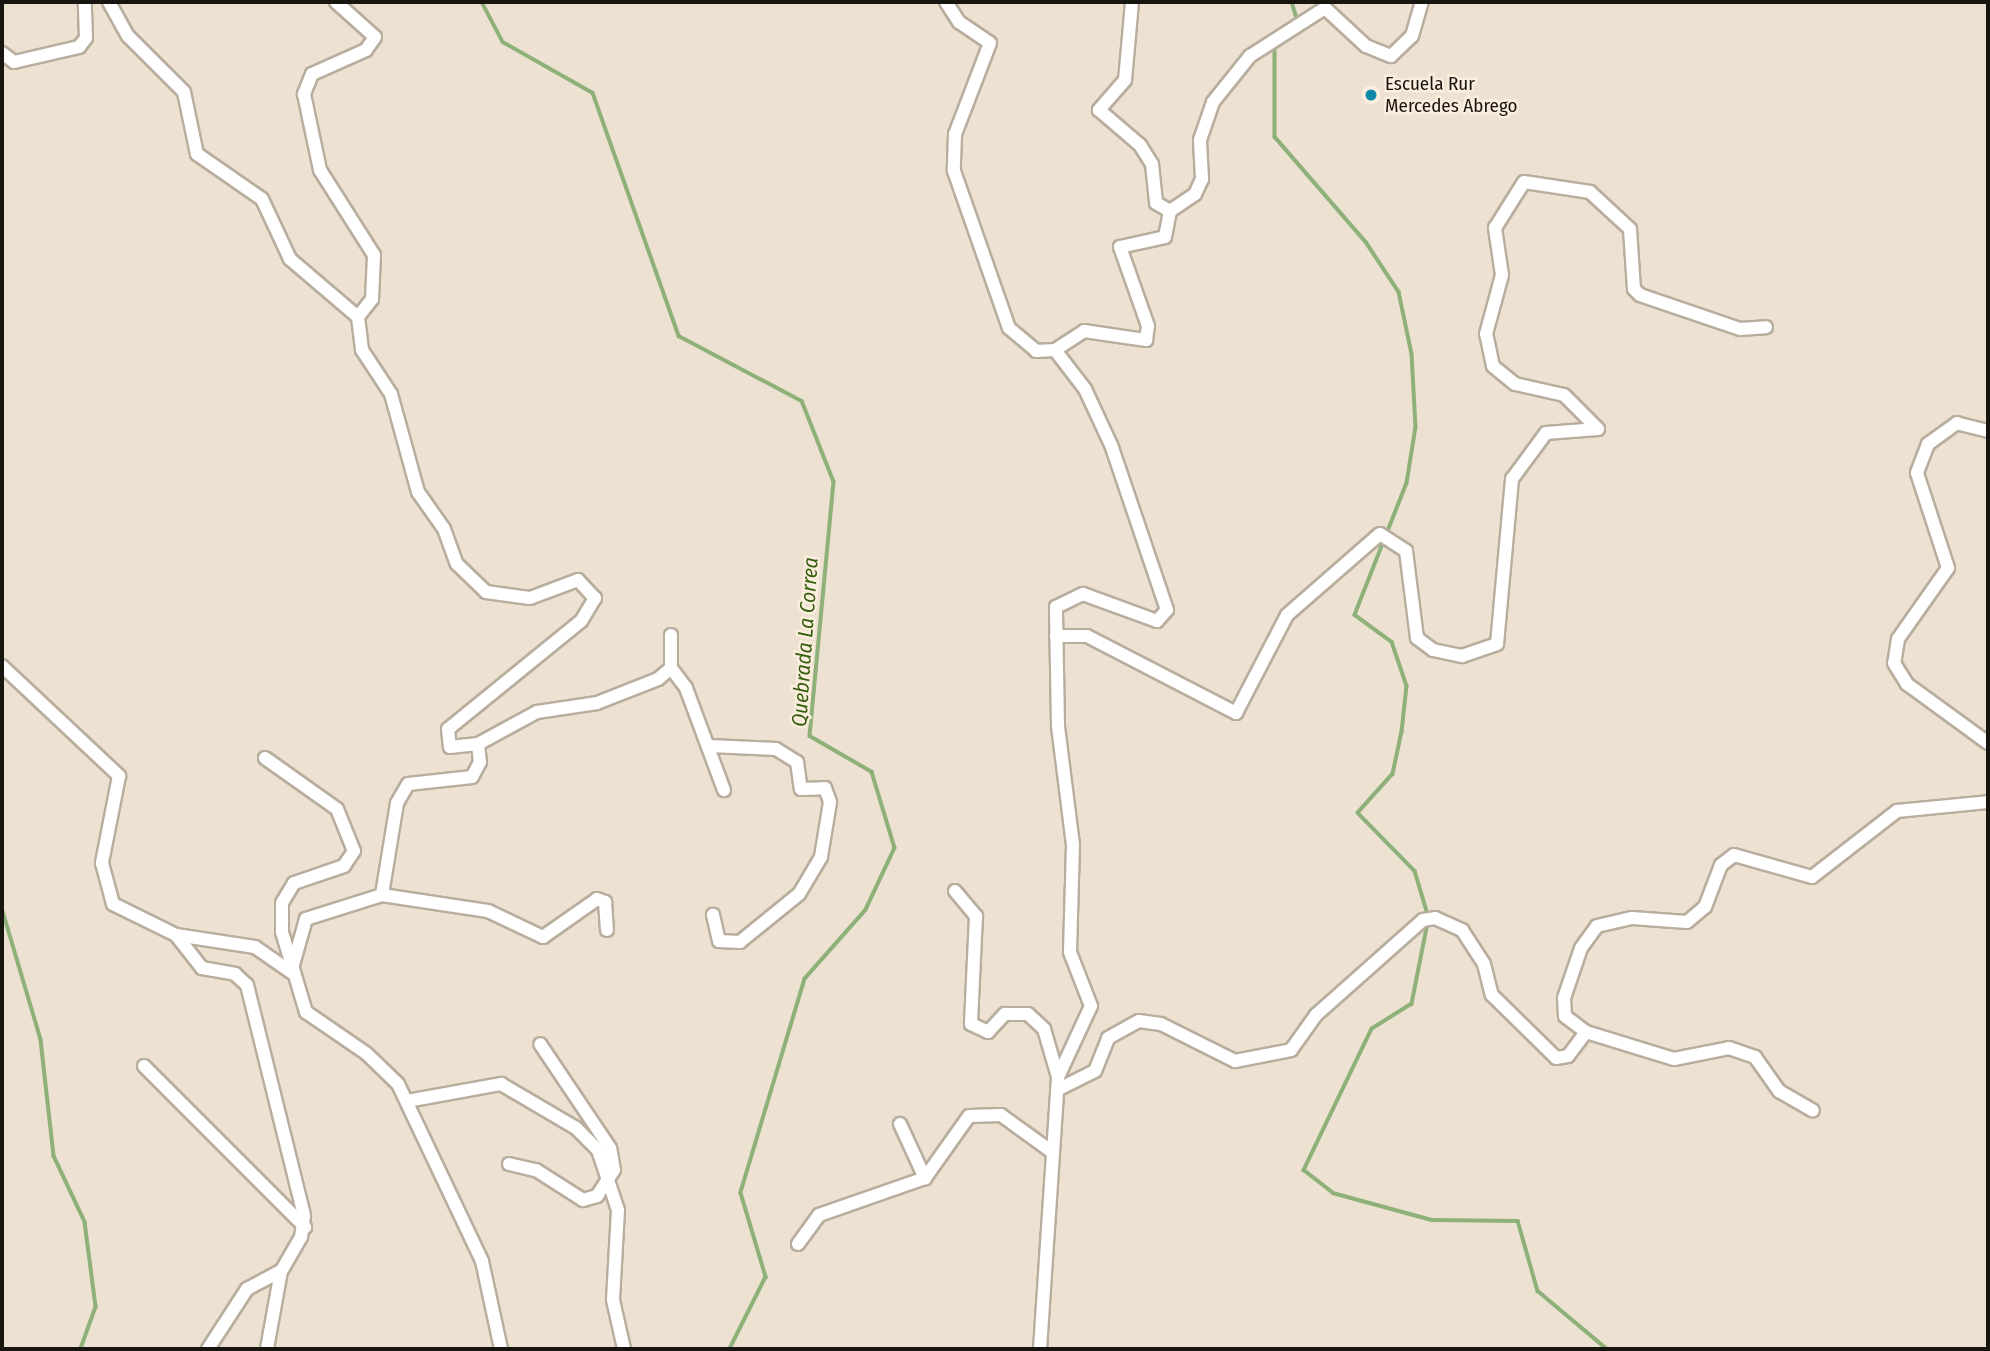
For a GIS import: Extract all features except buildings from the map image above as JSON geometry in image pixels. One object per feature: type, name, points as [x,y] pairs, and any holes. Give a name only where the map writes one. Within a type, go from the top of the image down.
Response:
[{"type":"street","points":[[2,53],[14,62],[79,47],[86,38],[85,2]]},
{"type":"street","points":[[108,2],[128,36],[184,92],[197,154],[262,199],[290,259],[358,317],[362,350],[391,394],[418,492],[444,529],[457,564],[486,592],[530,598],[578,580],[594,597],[581,621],[448,729],[450,747],[478,744],[537,712],[624,694],[671,668]]},
{"type":"street","points":[[336,2],[375,37],[366,50],[312,74],[304,94],[320,170],[374,255],[372,299],[358,317]]},
{"type":"street","points":[[947,2],[959,22],[990,43],[955,134],[954,171],[1009,328],[1036,351],[1055,349],[1084,331],[1146,340],[1148,326],[1120,247],[1165,237],[1170,211],[1200,187],[1200,141],[1213,102],[1251,56],[1325,8],[1366,46],[1391,56],[1412,36],[1422,2]]},
{"type":"street","points":[[1132,2],[1125,80],[1099,110],[1140,145],[1152,164],[1156,203],[1170,211]]},
{"type":"street","points":[[1056,636],[1087,636],[1236,713],[1287,615],[1380,534],[1406,551],[1417,638],[1433,650],[1462,656],[1497,644],[1512,479],[1546,433],[1598,429],[1564,395],[1515,384],[1493,366],[1486,334],[1502,275],[1495,228],[1524,182],[1591,192],[1622,221],[1630,229],[1634,289],[1640,295],[1740,329],[1766,327]]},
{"type":"street","points":[[1040,1349],[1058,1077],[1091,1006],[1070,952],[1073,845],[1058,726],[1056,607],[1083,594],[1157,621],[1167,610],[1111,445],[1085,389],[1055,349]]},
{"type":"street","points":[[1988,431],[1957,424],[1928,444],[1917,473],[1948,568],[1898,639],[1894,663],[1907,684],[1988,743]]},
{"type":"street","points":[[671,635],[671,668],[710,746],[712,771],[724,790]]},
{"type":"street","points":[[2,666],[116,771],[121,784],[102,854],[107,895],[136,920],[176,935],[255,947],[291,972]]},
{"type":"street","points":[[382,895],[401,791],[414,782],[472,777],[480,762],[478,744]]},
{"type":"street","points":[[710,746],[776,749],[797,762],[801,789],[825,788],[830,802],[821,857],[799,894],[740,942],[719,941],[713,915]]},
{"type":"street","points":[[265,758],[337,810],[354,850],[344,866],[294,883],[282,903],[291,972],[306,1012],[367,1054],[407,1101],[482,1261],[502,1349]]},
{"type":"street","points":[[1813,1111],[1779,1091],[1755,1057],[1729,1048],[1674,1059],[1586,1032],[1565,1016],[1564,998],[1581,948],[1597,926],[1632,918],[1687,922],[1705,907],[1721,865],[1734,855],[1812,877],[1897,811],[1988,802]]},
{"type":"street","points":[[955,891],[976,916],[971,1024],[988,1032],[1005,1014],[1028,1014],[1044,1029],[1058,1077]]},
{"type":"street","points":[[291,972],[312,914],[382,895],[488,911],[543,937],[597,899],[605,902],[607,930]]},
{"type":"street","points":[[1057,1090],[1095,1071],[1108,1038],[1139,1021],[1161,1024],[1234,1062],[1291,1050],[1316,1015],[1423,920],[1435,918],[1448,920],[1472,942],[1492,995],[1541,1050],[1556,1058],[1568,1056],[1586,1032]]},
{"type":"street","points":[[176,935],[202,968],[235,974],[247,985],[260,1017],[305,1227],[281,1271],[267,1349]]},
{"type":"street","points":[[509,1164],[536,1170],[583,1200],[597,1196],[610,1178],[610,1148],[540,1044]]},
{"type":"street","points":[[145,1066],[305,1227]]},
{"type":"street","points":[[407,1101],[501,1084],[576,1128],[598,1150],[610,1178],[618,1210],[613,1300],[624,1349]]},
{"type":"street","points":[[798,1244],[819,1215],[925,1178],[969,1116],[979,1113],[1001,1115],[1051,1151]]},
{"type":"street","points":[[901,1124],[925,1178]]},
{"type":"street","points":[[208,1349],[247,1289],[281,1271]]},
{"type":"waterway","name":"Quebrada La Correa","points":[[482,2],[503,42],[593,93],[679,336],[802,401],[834,482],[810,736],[872,772],[895,848],[866,910],[805,979],[741,1193],[766,1277],[730,1349]]},
{"type":"waterway","points":[[1292,2],[1298,22]]},
{"type":"waterway","points":[[1275,47],[1275,137],[1366,242],[1399,292],[1412,354],[1416,427],[1407,483],[1355,615],[1392,642],[1407,686],[1402,732],[1393,774],[1358,813],[1415,871],[1429,918],[1412,1004],[1372,1029],[1304,1170],[1333,1193],[1432,1220],[1518,1221],[1538,1291],[1607,1349]]},
{"type":"waterway","points":[[2,908],[41,1040],[54,1156],[85,1222],[96,1307],[81,1349]]},
{"type":"place","name":"Escuela Rur Mercedes Abrego","points":[[1371,95]]}]
